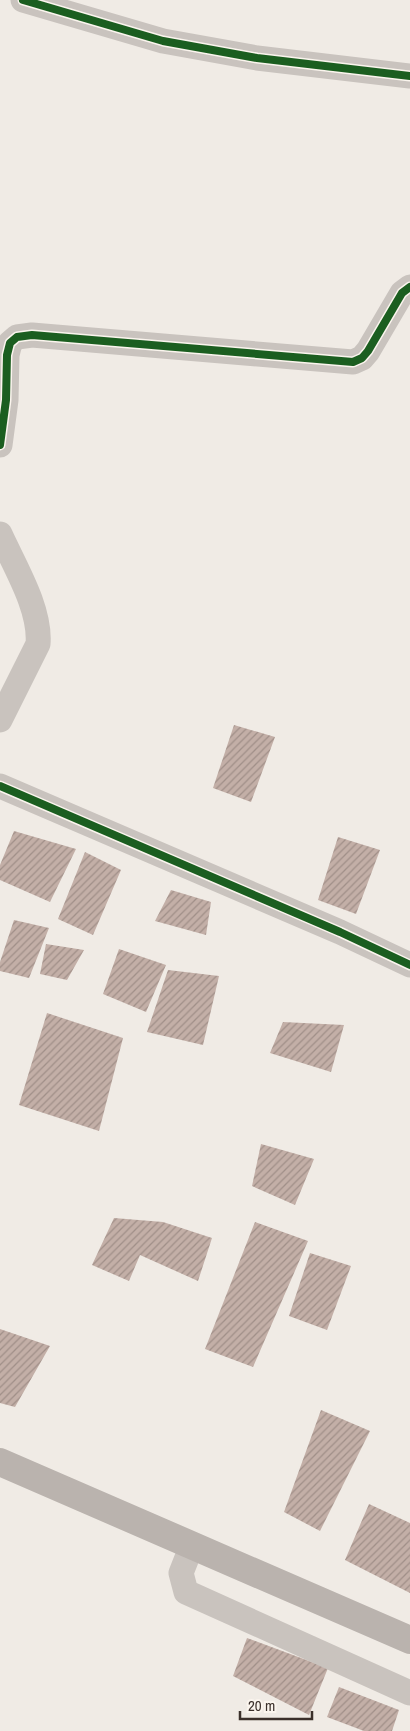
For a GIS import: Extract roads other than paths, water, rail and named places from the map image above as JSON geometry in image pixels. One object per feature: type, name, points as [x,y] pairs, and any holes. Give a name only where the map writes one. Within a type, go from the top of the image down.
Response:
[{"type":"main road","points":[[0,1462],[410,1640]]},
{"type":"street","points":[[23,0],[163,41],[257,58],[410,76]]},
{"type":"street","points":[[0,445],[5,414],[7,355],[10,343],[17,337],[32,335],[353,362],[362,358],[368,351],[402,293],[410,286]]},
{"type":"street","points":[[0,534],[36,616],[39,634],[38,644],[0,720]]},
{"type":"street","points":[[0,786],[340,932],[410,965]]},
{"type":"street","points":[[192,1545],[181,1573],[186,1592],[410,1693]]}]
